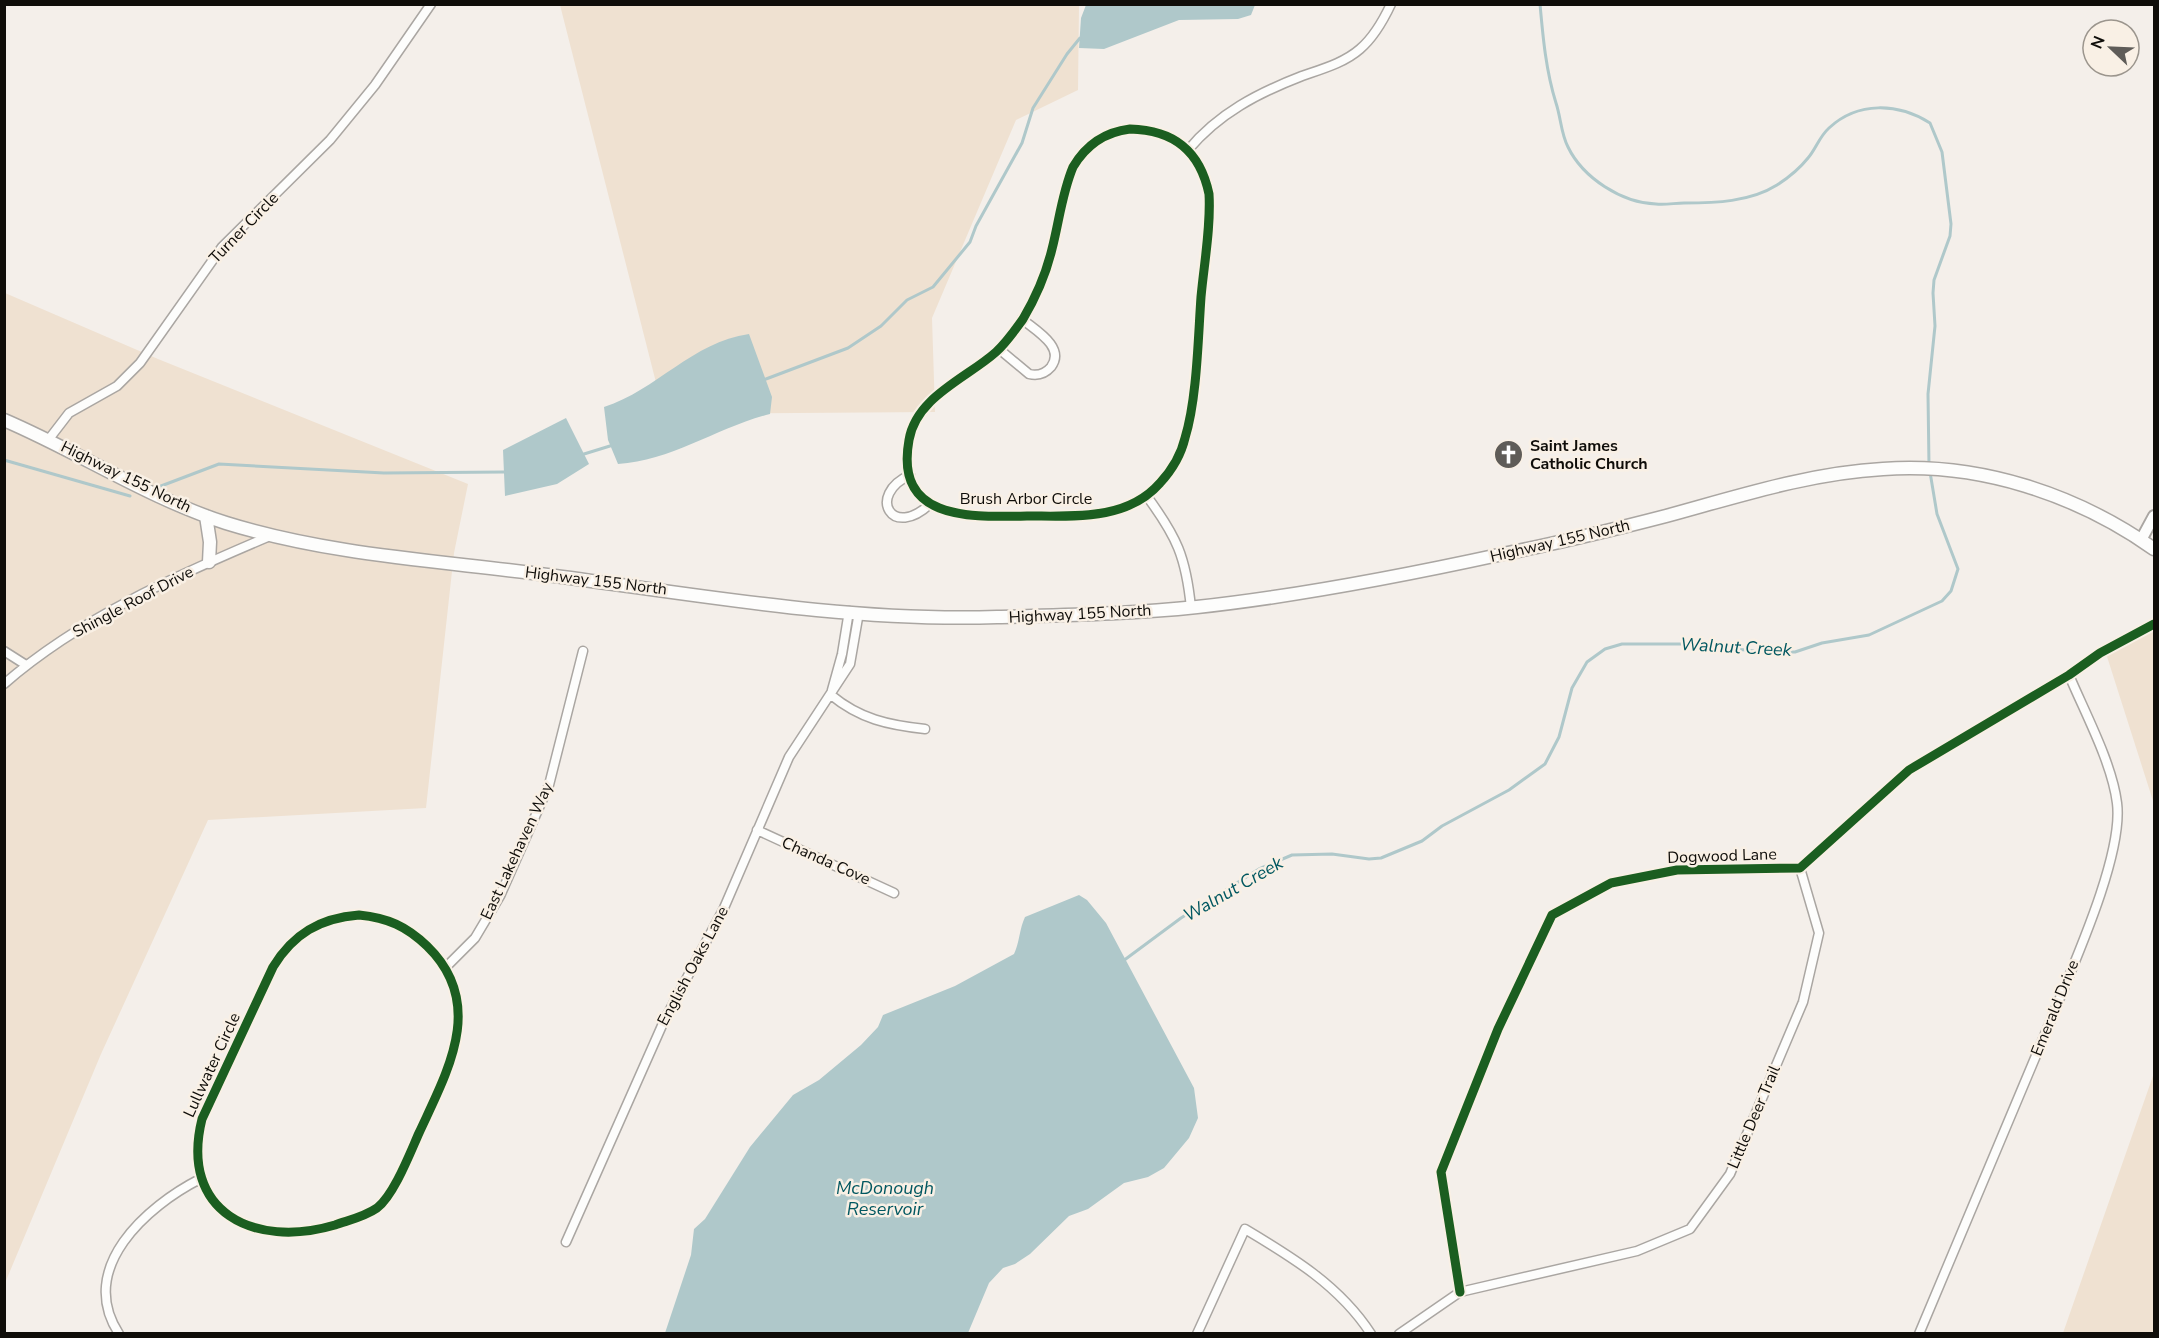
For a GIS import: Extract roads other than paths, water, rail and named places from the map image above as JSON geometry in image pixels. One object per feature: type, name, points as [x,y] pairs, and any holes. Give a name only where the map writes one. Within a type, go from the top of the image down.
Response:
[{"type":"main road","name":"Highway 155 North","points":[[4,420],[49,439],[152,494],[206,516],[271,535],[345,550],[854,611],[972,618],[1191,608],[1346,584],[1506,554],[1782,486],[1880,469],[1952,471],[1992,477],[2049,493],[2092,511],[2154,549]]},
{"type":"main road","points":[[206,516],[210,542],[209,562]]},
{"type":"street","name":"Turner Circle","points":[[49,439],[69,413],[117,386],[140,363],[222,247],[330,140],[375,85],[431,4]]},
{"type":"street","points":[[1188,150],[1214,123],[1250,99],[1344,60],[1359,51],[1376,32],[1391,4]]},
{"type":"street","name":"Brush Arbor Circle","points":[[1130,129],[1155,132],[1188,150],[1202,168],[1209,201],[1188,429],[1173,466],[1146,495],[1117,510],[1086,516],[969,517],[948,512],[931,503],[922,495],[910,475],[909,438],[918,415],[928,403],[999,349],[1022,319],[1044,275],[1067,182],[1084,152],[1102,137],[1130,129]]},
{"type":"street","points":[[999,349],[1029,374],[1043,373],[1051,368],[1054,357],[1053,346],[1022,319]]},
{"type":"street","points":[[910,475],[899,480],[891,489],[887,503],[891,512],[900,518],[910,518],[931,503]]},
{"type":"street","points":[[1146,495],[1180,549],[1187,573],[1191,608]]},
{"type":"street","points":[[2141,540],[2154,516]]},
{"type":"street","name":"Shingle Roof Drive","points":[[4,684],[26,665],[86,626],[209,562],[271,535]]},
{"type":"street","name":"English Oaks Lane","points":[[566,1242],[664,1021],[717,924],[793,748],[831,695],[854,611]]},
{"type":"street","name":"Dogwood Lane","points":[[1460,1292],[1441,1172],[1498,1029],[1551,915],[1611,883],[1655,874],[1677,870],[1800,868],[1909,770],[2069,675],[2100,653],[2154,624]]},
{"type":"street","points":[[4,651],[26,665]]},
{"type":"street","name":"East Lakehaven Way","points":[[445,968],[475,938],[500,896],[545,795],[583,651]]},
{"type":"street","name":"Emerald Drive","points":[[1919,1334],[2066,982],[2103,884],[2114,844],[2117,803],[2100,747],[2069,675]]},
{"type":"street","points":[[831,695],[853,712],[868,719],[925,729]]},
{"type":"street","name":"Chanda Cove","points":[[757,830],[894,893]]},
{"type":"street","name":"Little Deer Trail","points":[[1399,1334],[1460,1292],[1637,1251],[1690,1229],[1730,1174],[1803,1002],[1819,933],[1800,868]]},
{"type":"street","name":"Lullwater Circle","points":[[338,916],[380,917],[411,932],[445,968],[453,987],[459,1015],[455,1050],[413,1147],[387,1197],[378,1207],[360,1217],[326,1227],[291,1233],[270,1233],[231,1217],[216,1203],[200,1179],[197,1140],[202,1119],[273,966],[294,938],[318,923],[338,916]]},
{"type":"street","points":[[119,1334],[114,1326],[107,1301],[107,1274],[115,1256],[145,1215],[168,1197],[200,1179]]},
{"type":"street","points":[[1197,1334],[1245,1229],[1324,1281],[1354,1309],[1371,1334]]},
{"type":"water","points":[[1086,4],[1255,5],[1251,15],[1238,19],[1179,20],[1104,49],[1079,48],[1081,18]]},
{"type":"water","points":[[749,334],[772,397],[770,414],[657,457],[618,464],[608,440],[604,407],[641,390],[710,346]]},
{"type":"water","points":[[566,418],[589,464],[557,484],[505,496],[503,450]]},
{"type":"water","name":"McDonough Reservoir","points":[[1079,895],[1087,900],[1106,923],[1194,1088],[1198,1118],[1189,1138],[1164,1168],[1148,1177],[1124,1183],[1088,1209],[1069,1216],[1030,1254],[1015,1264],[1003,1268],[989,1283],[968,1333],[665,1333],[691,1255],[694,1229],[705,1219],[750,1147],[793,1095],[819,1080],[861,1045],[878,1027],[883,1015],[955,986],[1014,954],[1025,917]]},
{"type":"waterway","name":"Walnut Creek","points":[[1540,4],[1547,67],[1566,142],[1583,169],[1593,178],[1617,194],[1643,203],[1720,202],[1767,191],[1798,169],[1829,128],[1840,119],[1865,109],[1892,109],[1918,116],[1930,123],[1942,152],[1951,224],[1950,236],[1934,280],[1935,326],[1928,394],[1929,466]]},
{"type":"waterway","points":[[766,379],[848,348],[881,326],[907,300],[933,287],[970,242],[976,226],[1022,143],[1033,108],[1067,54],[1080,38]]},
{"type":"waterway","points":[[584,454],[610,446]]},
{"type":"waterway","points":[[4,460],[130,496]]},
{"type":"waterway","points":[[161,486],[219,464],[384,473],[504,472]]},
{"type":"waterway","name":"Walnut Creek","points":[[1123,961],[1181,918],[1259,869],[1292,855],[1332,854],[1369,859],[1381,858],[1422,841],[1442,826],[1509,790],[1545,764],[1559,737],[1572,688],[1587,662],[1605,649],[1622,644],[1692,644],[1763,652],[1795,652],[1822,643],[1869,635],[1942,601],[1951,591],[1958,569],[1937,514],[1930,472]]},
{"type":"place","name":"Saint James Catholic Church","points":[[1509,455]]}]
